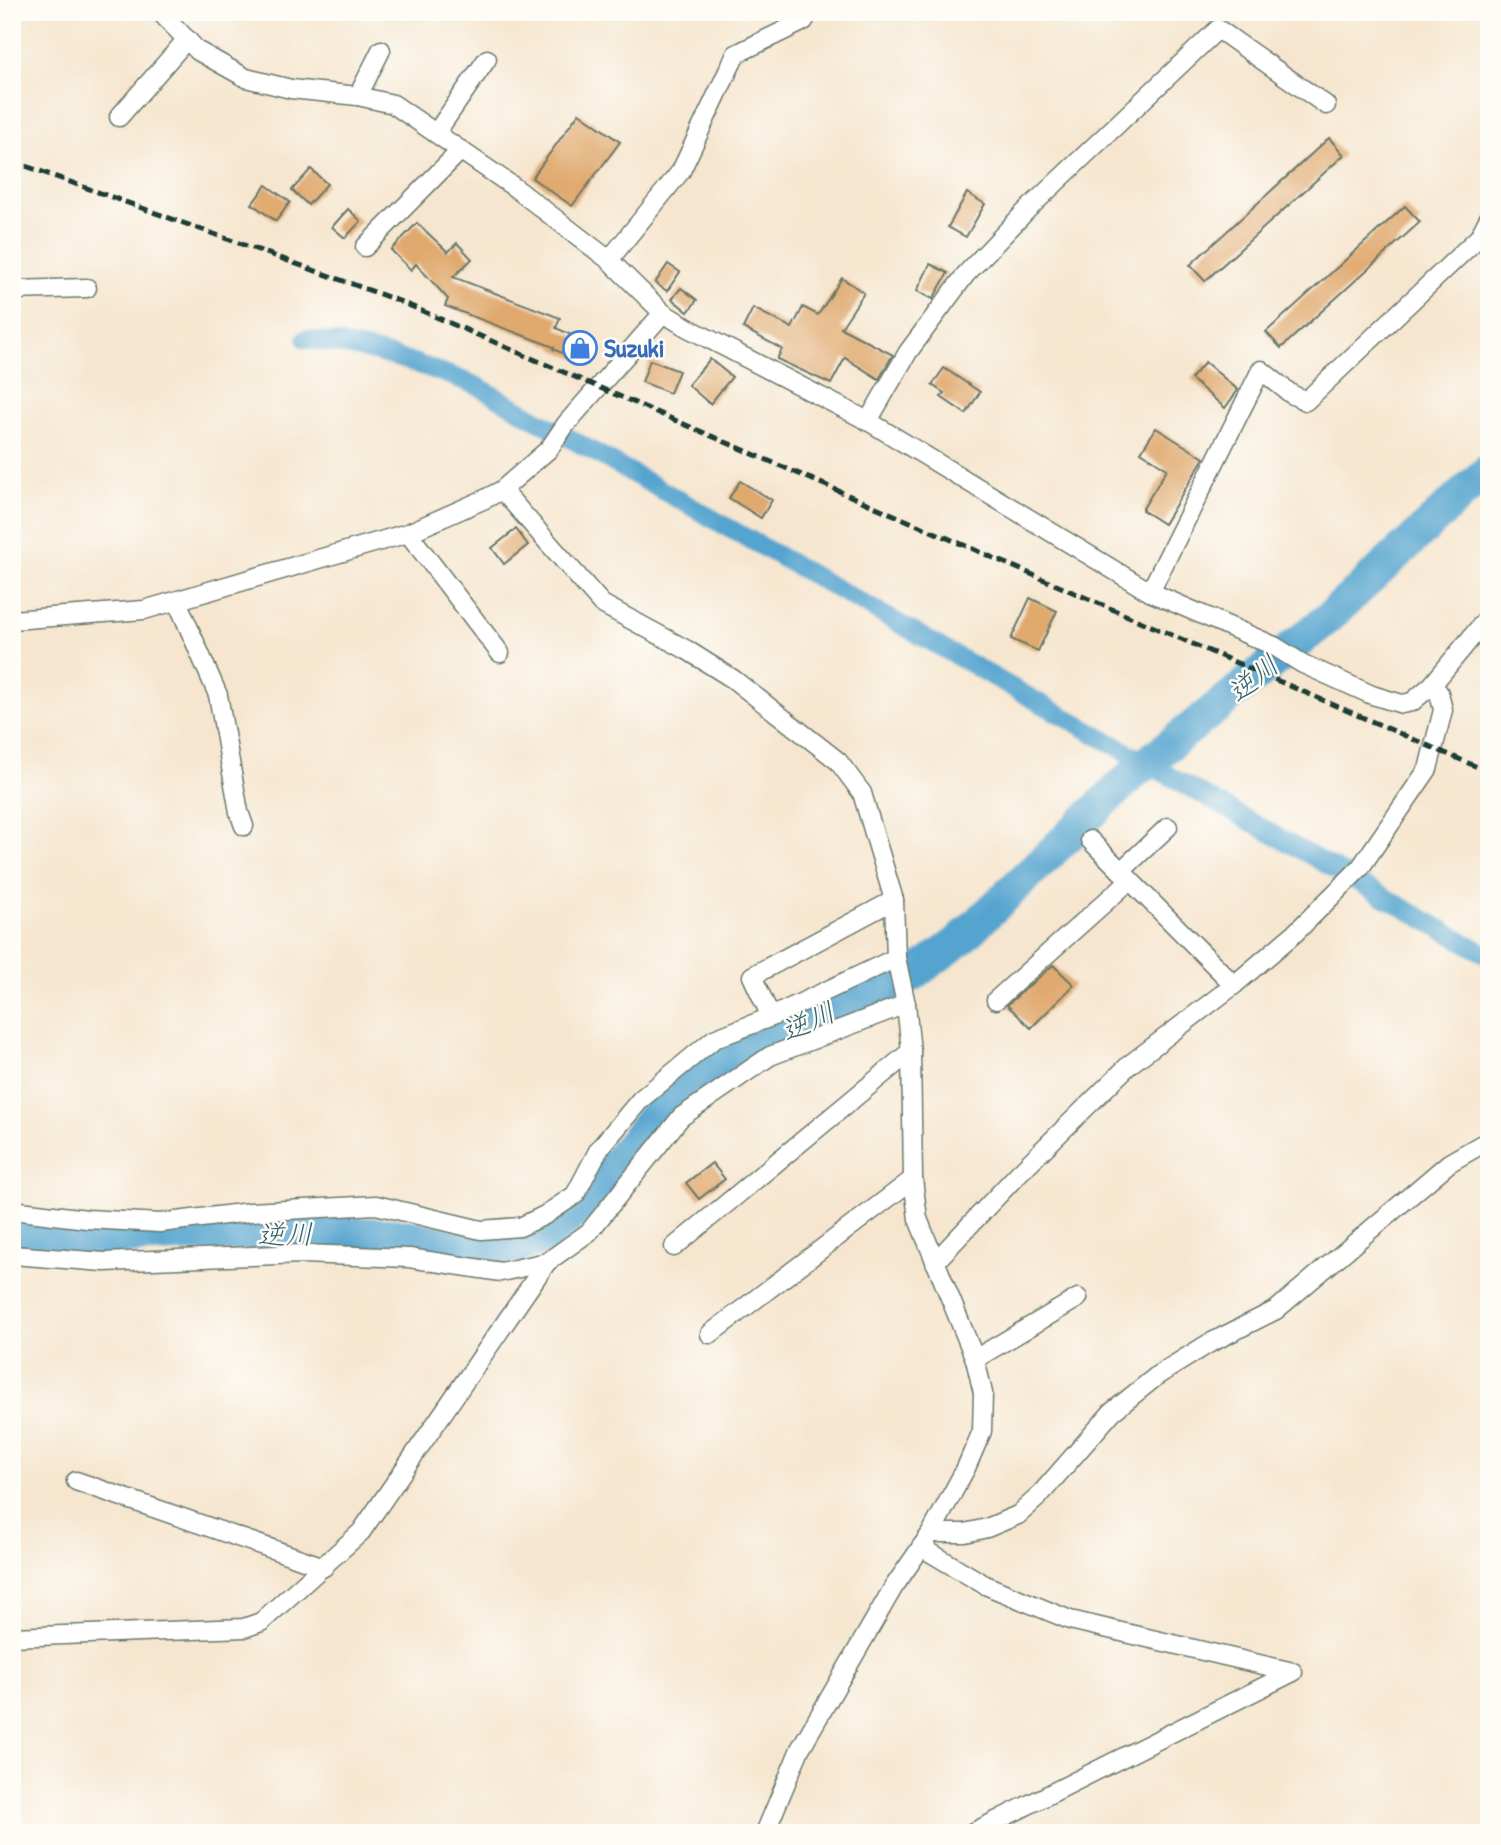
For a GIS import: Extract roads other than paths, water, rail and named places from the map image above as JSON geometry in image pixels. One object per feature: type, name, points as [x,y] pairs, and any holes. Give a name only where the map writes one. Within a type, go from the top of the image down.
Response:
[{"type":"street","points":[[160,12],[198,51],[260,84],[358,96],[393,104],[461,150],[609,260],[663,313],[868,421],[1150,592],[1273,646],[1303,664],[1386,701],[1402,704],[1420,697],[1432,685],[1489,616]]},
{"type":"street","points":[[609,260],[681,172],[736,54],[804,21],[809,12]]},
{"type":"street","points":[[868,421],[908,352],[966,274],[1027,210],[1218,29],[1326,105]]},
{"type":"street","points":[[119,117],[187,39]]},
{"type":"street","points":[[358,96],[381,50]]},
{"type":"street","points":[[436,133],[487,59]]},
{"type":"street","points":[[365,247],[461,150]]},
{"type":"street","points":[[1150,592],[1261,370],[1291,394],[1306,401],[1479,237],[1489,218]]},
{"type":"street","points":[[12,290],[87,288]]},
{"type":"street","points":[[12,620],[144,610],[408,533],[502,490],[549,449],[566,424],[663,313]]},
{"type":"street","points":[[502,490],[602,604],[687,649],[729,676],[838,761],[862,793],[894,900],[898,961],[911,1051],[913,1179],[918,1219],[975,1359],[983,1393],[982,1431],[966,1468],[926,1540],[893,1588],[800,1749],[765,1833]]},
{"type":"street","points":[[408,533],[500,653]]},
{"type":"street","points":[[177,601],[218,695],[239,812],[244,826]]},
{"type":"street","points":[[935,1262],[1019,1172],[1129,1065],[1234,985],[1325,906],[1360,868],[1428,769],[1443,710],[1442,700],[1432,685]]},
{"type":"street","points":[[996,1000],[1126,875],[1168,827]]},
{"type":"street","points":[[1090,840],[1234,985]]},
{"type":"street","points":[[771,1017],[752,976],[894,900]]},
{"type":"street","points":[[12,1210],[87,1219],[160,1223],[250,1212],[376,1205],[481,1230],[520,1227],[545,1215],[575,1195],[599,1149],[641,1099],[714,1039],[898,961]]},
{"type":"street","points":[[12,1637],[244,1628],[261,1622],[361,1532],[547,1262],[589,1232],[681,1117],[770,1056],[905,996]]},
{"type":"street","points":[[674,1247],[911,1051]]},
{"type":"street","points":[[926,1540],[987,1528],[1018,1516],[1112,1412],[1158,1375],[1208,1344],[1276,1310],[1449,1163],[1489,1140]]},
{"type":"street","points":[[710,1334],[913,1179]]},
{"type":"street","points":[[12,1255],[103,1262],[302,1254],[408,1258],[501,1272],[547,1262]]},
{"type":"street","points":[[975,1359],[1078,1298]]},
{"type":"street","points":[[76,1481],[324,1567]]},
{"type":"street","points":[[926,1540],[985,1585],[1070,1620],[1293,1672],[972,1833]]},
{"type":"waterway","points":[[306,339],[393,356],[477,386],[1489,956]]},
{"type":"waterway","name":"逆川","points":[[12,1234],[84,1240],[312,1232],[403,1235],[488,1251],[518,1247],[545,1238],[578,1210],[657,1112],[728,1057],[913,975],[959,941],[1133,774],[1326,620],[1489,469]]},
{"type":"railway","points":[[12,161],[399,301],[1489,772]]},
{"type":"place","name":"Suzuki","points":[[580,348]]}]
